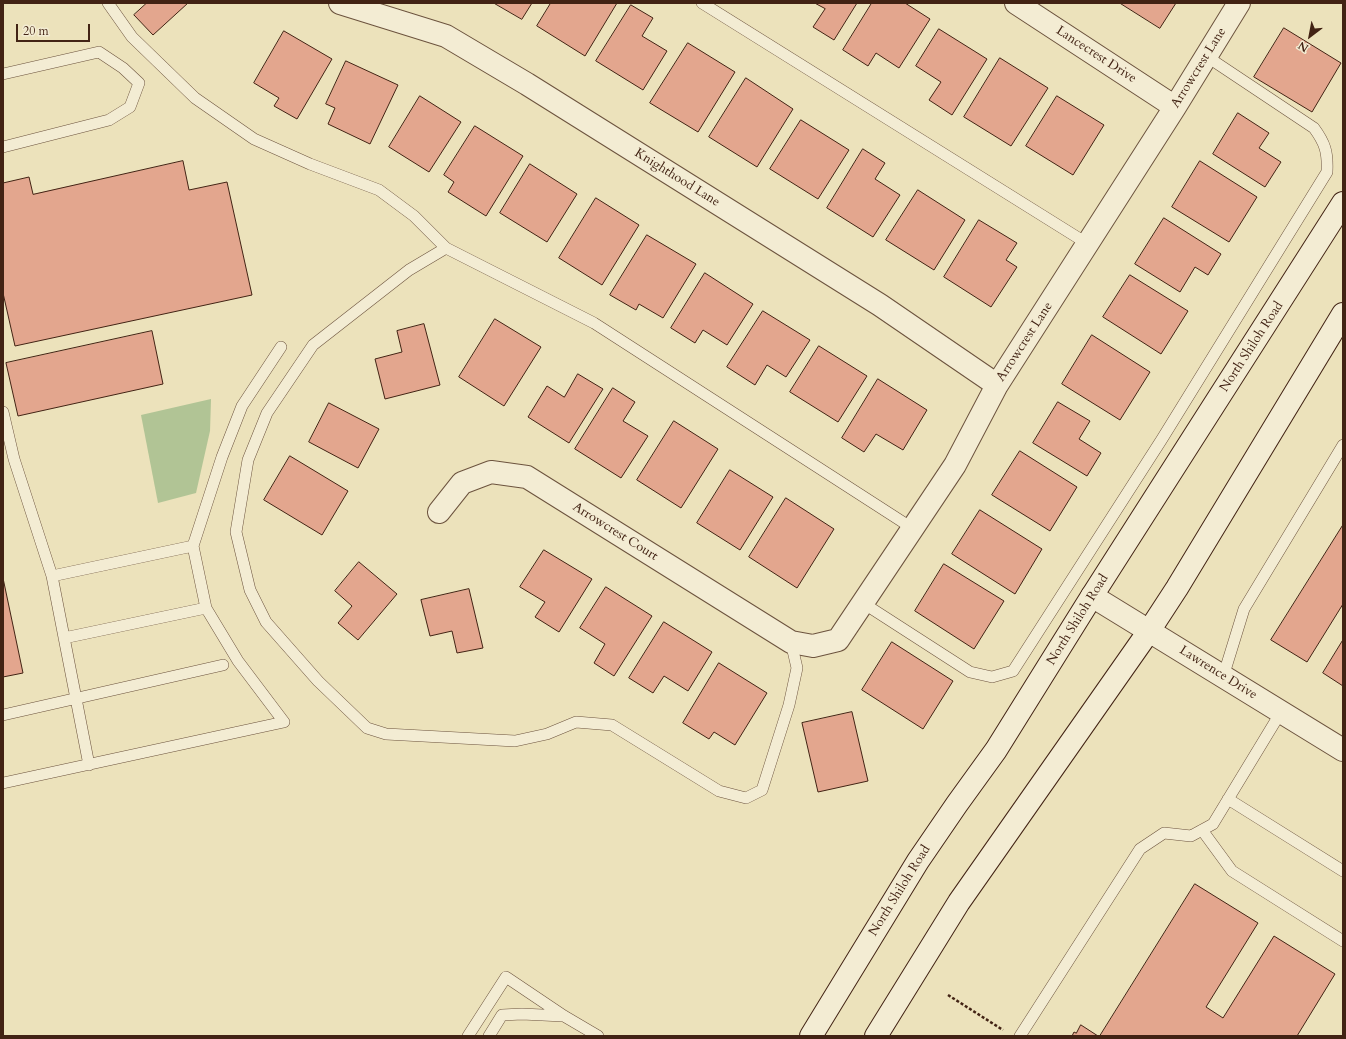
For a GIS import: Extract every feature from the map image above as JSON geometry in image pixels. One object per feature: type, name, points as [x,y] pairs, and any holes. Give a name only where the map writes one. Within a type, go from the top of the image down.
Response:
[{"type":"street","name":"Knighthood Lane","points":[[340,3],[446,36],[533,88],[880,305],[997,385]]},
{"type":"street","name":"Lancecrest Drive","points":[[1016,3],[1175,107]]},
{"type":"street","name":"Arrowcrest Lane","points":[[791,642],[813,646],[838,640],[955,465],[997,385],[1175,107],[1239,3]]},
{"type":"street","name":"North Shiloh Road","points":[[812,1036],[918,861],[996,750],[1092,596],[1343,203]]},
{"type":"street","points":[[876,1036],[959,902],[1149,631],[1177,588],[1343,314]]},
{"type":"street","name":"Arrowcrest Court","points":[[439,512],[462,483],[491,472],[527,477],[791,642]]},
{"type":"street","name":"Lawrence Drive","points":[[1092,596],[1343,750]]},
{"type":"lane","points":[[108,3],[132,37],[195,98],[254,139],[310,164],[379,190],[414,216],[446,248],[594,322],[912,528]]},
{"type":"lane","points":[[702,3],[1088,244]]},
{"type":"lane","points":[[3,74],[99,52],[123,68],[139,83],[130,107],[109,120],[3,147]]},
{"type":"lane","points":[[863,604],[970,672],[992,677],[1013,671],[1162,439],[1327,172],[1328,156],[1322,140],[1314,128],[1206,56]]},
{"type":"lane","points":[[446,248],[409,270],[313,345],[267,413],[248,460],[236,532],[250,590],[266,622],[318,680],[367,728],[386,734],[515,741],[547,734],[576,722],[612,725],[719,791],[746,798],[762,790],[789,705],[797,668],[791,642]]},
{"type":"lane","points":[[3,783],[284,722],[238,661],[206,608],[192,546],[222,457],[242,406],[281,347]]},
{"type":"lane","points":[[3,412],[5,428],[14,459],[52,576],[89,765]]},
{"type":"lane","points":[[1223,677],[1244,609],[1343,445]]},
{"type":"lane","points":[[52,576],[192,546]]},
{"type":"lane","points":[[64,638],[206,608]]},
{"type":"lane","points":[[3,715],[223,665]]},
{"type":"lane","points":[[1020,1036],[1140,849],[1164,833],[1191,836],[1213,824],[1281,712]]},
{"type":"lane","points":[[1228,799],[1343,871]]},
{"type":"lane","points":[[1202,830],[1232,871],[1343,941]]},
{"type":"lane","points":[[468,1036],[506,977],[564,1016],[598,1036]]},
{"type":"lane","points":[[489,1036],[502,1015],[522,1014],[564,1016]]},
{"type":"path","points":[[948,995],[1003,1031]]},
{"type":"green space","points":[[211,399],[210,431],[196,493],[158,503],[141,415]]},
{"type":"building","points":[[147,3],[188,3],[153,35],[134,15]]},
{"type":"building","points":[[494,3],[532,3],[522,19]]},
{"type":"building","points":[[551,3],[617,3],[585,56],[537,26]]},
{"type":"building","points":[[815,3],[857,3],[834,40],[813,27],[825,9]]},
{"type":"building","points":[[872,3],[905,3],[930,19],[899,68],[876,53],[868,66],[843,50]]},
{"type":"building","points":[[1120,3],[1176,3],[1160,28]]},
{"type":"building","points":[[631,5],[653,18],[642,36],[667,51],[643,90],[596,61]]},
{"type":"building","points":[[1284,28],[1341,63],[1312,112],[1254,77]]},
{"type":"building","points":[[939,29],[987,59],[952,115],[929,100],[941,82],[916,66]]},
{"type":"building","points":[[284,31],[332,59],[297,119],[274,106],[279,98],[254,83]]},
{"type":"building","points":[[688,43],[735,72],[698,132],[650,103]]},
{"type":"building","points":[[1000,58],[1048,88],[1011,146],[964,117]]},
{"type":"building","points":[[346,61],[398,85],[370,144],[328,124],[335,108],[326,104]]},
{"type":"building","points":[[746,78],[793,109],[757,167],[709,137]]},
{"type":"building","points":[[420,96],[461,122],[429,172],[389,147]]},
{"type":"building","points":[[1057,96],[1104,125],[1073,175],[1026,146]]},
{"type":"building","points":[[1238,113],[1269,133],[1259,148],[1281,162],[1265,187],[1213,154]]},
{"type":"building","points":[[801,120],[849,150],[818,199],[770,169]]},
{"type":"building","points":[[475,126],[523,156],[486,216],[448,192],[454,182],[444,175]]},
{"type":"building","points":[[863,149],[885,163],[875,179],[900,195],[873,237],[827,208]]},
{"type":"building","points":[[183,161],[189,190],[227,182],[252,295],[15,346],[3,293],[3,183],[29,177],[33,194]]},
{"type":"building","points":[[1200,161],[1257,197],[1229,242],[1172,207]]},
{"type":"building","points":[[530,164],[577,194],[547,242],[500,213]]},
{"type":"building","points":[[918,190],[965,220],[934,270],[886,240]]},
{"type":"building","points":[[596,198],[639,225],[602,285],[559,258]]},
{"type":"building","points":[[1164,218],[1221,254],[1208,275],[1195,267],[1180,292],[1135,264]]},
{"type":"building","points":[[979,220],[1017,243],[1006,260],[1017,267],[991,307],[944,277]]},
{"type":"building","points":[[647,235],[696,264],[663,318],[639,304],[636,310],[610,295]]},
{"type":"building","points":[[705,273],[753,304],[727,345],[703,330],[695,343],[671,328]]},
{"type":"building","points":[[1130,275],[1188,311],[1161,354],[1103,317]]},
{"type":"building","points":[[763,311],[810,340],[786,377],[767,365],[755,385],[727,367]]},
{"type":"building","points":[[495,319],[541,347],[504,406],[459,377]]},
{"type":"building","points":[[424,324],[440,385],[385,399],[375,359],[402,352],[397,331]]},
{"type":"building","points":[[152,331],[163,384],[18,416],[6,363]]},
{"type":"building","points":[[1092,335],[1150,372],[1120,420],[1062,384]]},
{"type":"building","points":[[819,346],[867,376],[838,422],[790,392]]},
{"type":"building","points":[[578,374],[603,389],[569,443],[528,417],[547,386],[564,397]]},
{"type":"building","points":[[878,379],[927,410],[903,450],[876,434],[864,452],[842,438]]},
{"type":"building","points":[[613,388],[635,402],[623,421],[648,436],[621,478],[575,449]]},
{"type":"building","points":[[1058,402],[1090,421],[1079,439],[1101,453],[1087,476],[1033,443]]},
{"type":"building","points":[[329,403],[379,429],[358,468],[309,442]]},
{"type":"building","points":[[674,421],[718,449],[681,508],[637,480]]},
{"type":"building","points":[[1020,451],[1077,487],[1050,531],[992,495]]},
{"type":"building","points":[[290,456],[348,491],[322,535],[264,500]]},
{"type":"building","points":[[730,470],[773,497],[740,550],[697,523]]},
{"type":"building","points":[[786,498],[834,529],[797,588],[749,557]]},
{"type":"building","points":[[980,510],[1042,549],[1015,594],[952,554]]},
{"type":"building","points":[[1343,525],[1343,604],[1307,662],[1271,640]]},
{"type":"building","points":[[544,550],[592,579],[559,632],[535,617],[545,602],[520,587]]},
{"type":"building","points":[[359,562],[397,594],[358,640],[338,623],[352,606],[335,591]]},
{"type":"building","points":[[944,564],[1004,601],[974,649],[915,611]]},
{"type":"building","points":[[3,578],[23,673],[3,677]]},
{"type":"building","points":[[606,587],[652,616],[614,676],[594,663],[605,644],[580,628]]},
{"type":"building","points":[[469,589],[483,648],[457,653],[452,631],[430,636],[421,600]]},
{"type":"building","points":[[664,622],[712,652],[688,691],[664,676],[653,693],[629,678]]},
{"type":"building","points":[[1343,640],[1343,686],[1323,673]]},
{"type":"building","points":[[892,642],[953,681],[923,729],[862,690]]},
{"type":"building","points":[[719,663],[767,693],[735,745],[714,732],[709,739],[683,723]]},
{"type":"building","points":[[852,712],[868,781],[818,792],[802,723]]},
{"type":"building","points":[[1195,884],[1258,923],[1206,1007],[1223,1018],[1274,936],[1335,974],[1297,1036],[1100,1036]]},
{"type":"building","points":[[1081,1025],[1098,1036],[1072,1036]]}]
